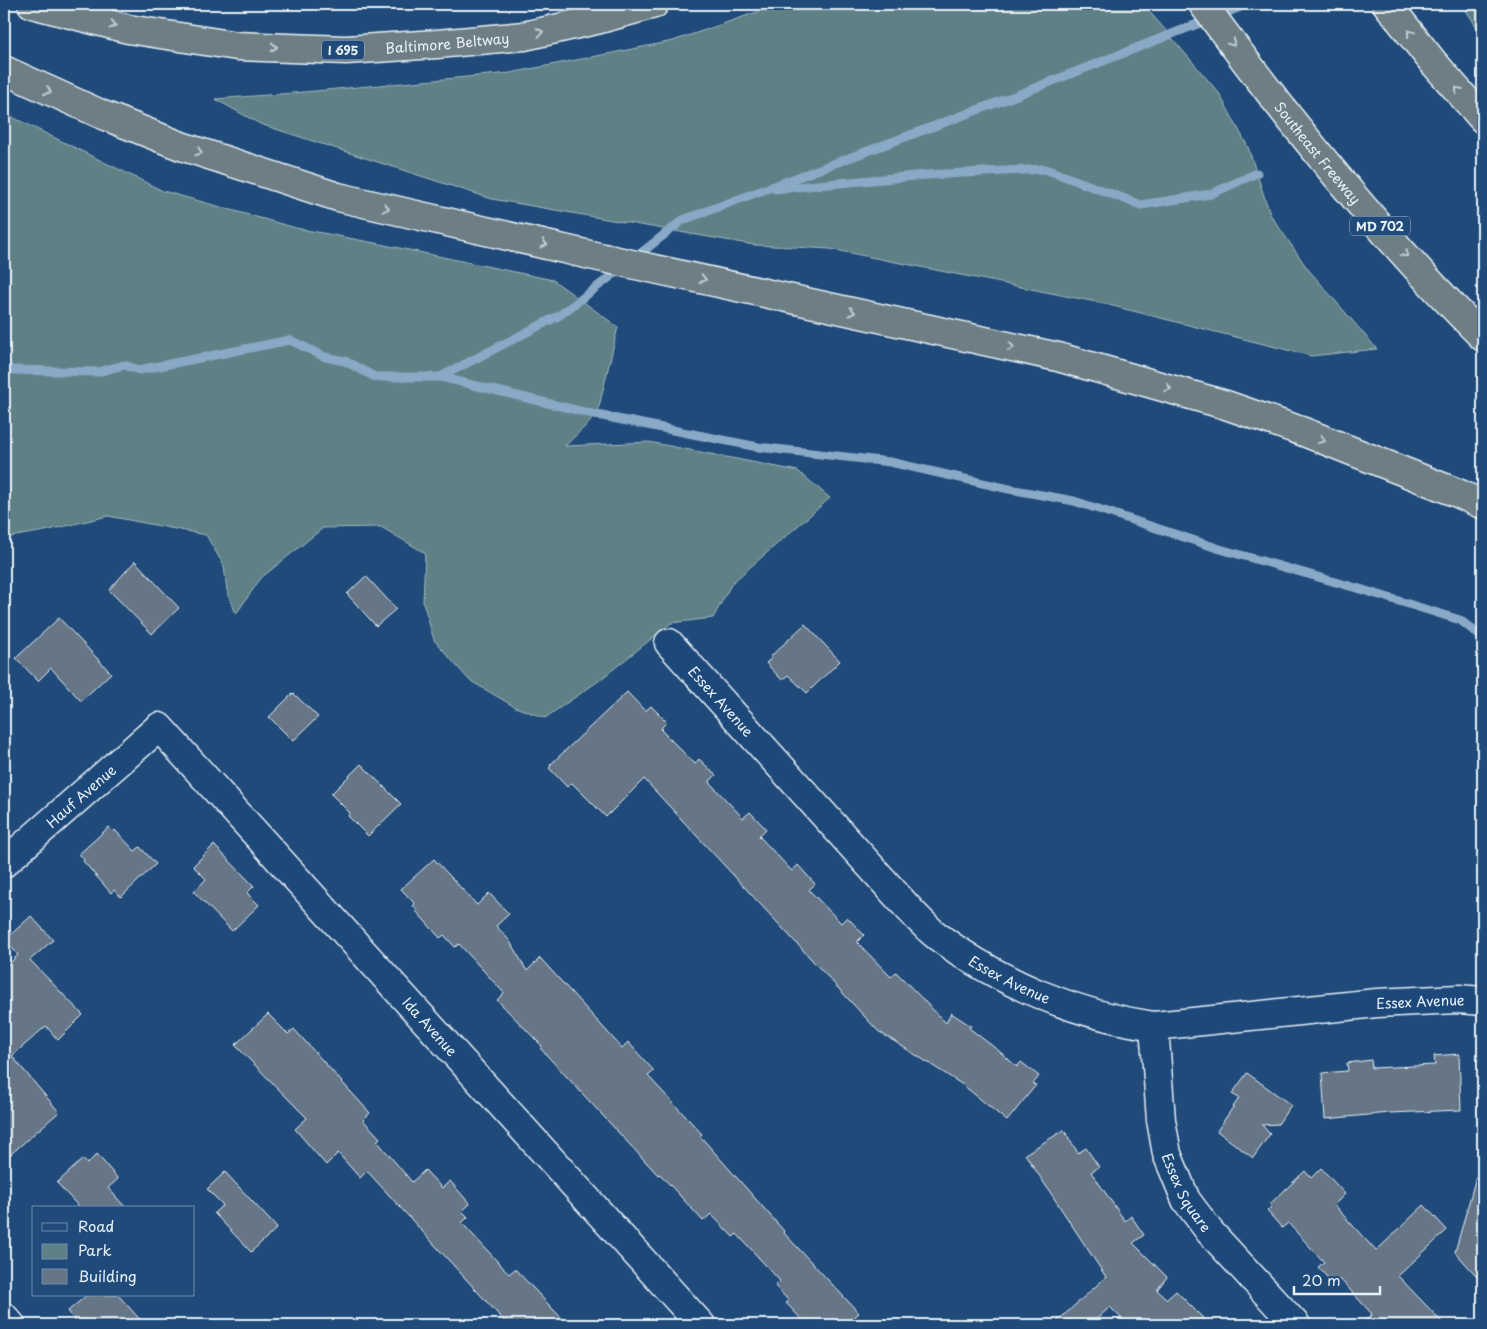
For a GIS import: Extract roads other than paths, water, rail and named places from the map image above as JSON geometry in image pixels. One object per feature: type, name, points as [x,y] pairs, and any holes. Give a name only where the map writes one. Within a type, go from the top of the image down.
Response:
[{"type":"highway","name":"Baltimore Beltway","points":[[32,4],[128,29],[237,46],[346,50],[524,36],[600,19],[654,4]]},
{"type":"highway","name":"Southeast Freeway","points":[[1203,4],[1283,111],[1387,234],[1483,337]]},
{"type":"highway","points":[[1387,4],[1433,62],[1483,119]]},
{"type":"highway","points":[[4,70],[103,115],[181,146],[338,197],[581,253],[1058,357],[1216,402],[1304,432],[1460,494],[1483,506]]},
{"type":"street","name":"Essex Avenue","points":[[670,643],[892,891],[935,934],[994,974],[1032,991],[1097,1015],[1122,1022],[1154,1026],[1377,1003],[1458,999],[1483,1001]]},
{"type":"street","name":"Hauf Avenue","points":[[4,863],[159,727]]},
{"type":"street","name":"Ida Avenue","points":[[159,727],[701,1325]]},
{"type":"street","name":"Essex Square","points":[[1154,1026],[1161,1120],[1167,1154],[1186,1200],[1210,1232],[1296,1325]]},
{"type":"street","points":[[4,1317],[11,1325]]},
{"type":"waterway","points":[[632,260],[683,220],[1012,97],[1248,4]]},
{"type":"waterway","points":[[775,189],[926,175],[1045,169],[1141,205],[1211,194],[1257,173]]},
{"type":"waterway","points":[[440,377],[560,315],[622,268]]},
{"type":"waterway","points":[[4,367],[12,370],[98,372],[124,365],[139,370],[290,340],[325,357],[345,361],[375,377],[440,377],[597,415],[758,447],[890,462],[1009,489],[1074,501],[1220,549],[1460,620],[1483,638]]}]
